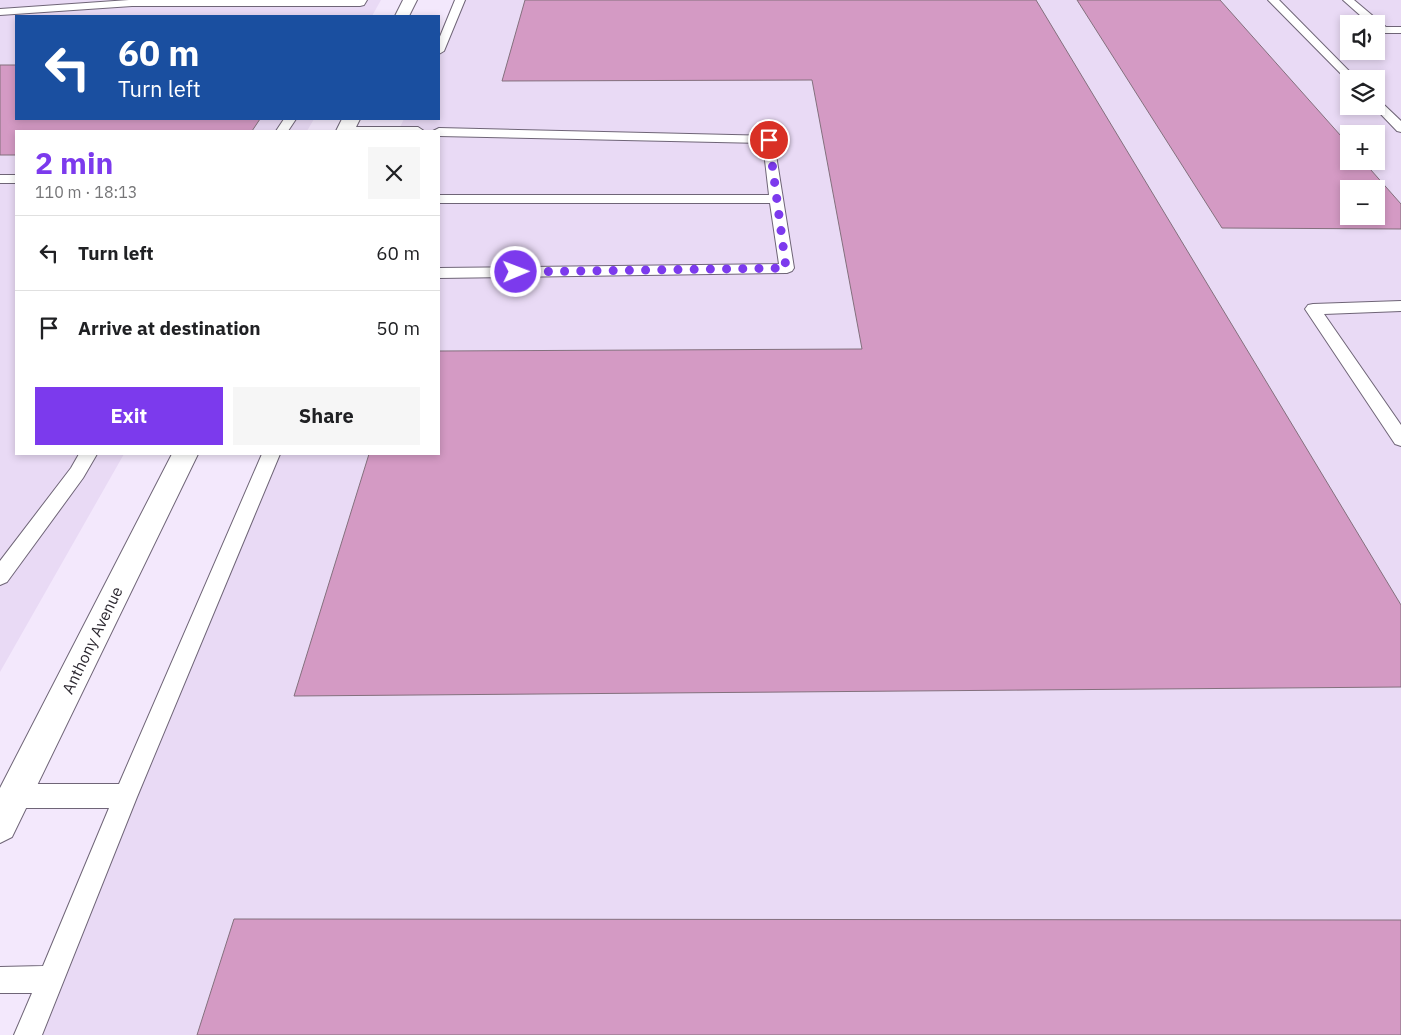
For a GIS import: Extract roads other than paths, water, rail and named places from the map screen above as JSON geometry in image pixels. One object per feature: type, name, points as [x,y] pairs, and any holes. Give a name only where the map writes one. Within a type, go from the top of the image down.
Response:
[{"type":"street","points":[[402,15],[410,0]]},
{"type":"street","name":"Anthony Avenue","points":[[0,826],[184,455]]},
{"type":"lane","points":[[440,49],[460,0]]},
{"type":"lane","points":[[1272,0],[1343,70]]},
{"type":"lane","points":[[1348,0],[1366,15]]},
{"type":"lane","points":[[0,12],[134,1],[361,1]]},
{"type":"lane","points":[[353,15],[361,1]]},
{"type":"lane","points":[[1385,30],[1401,30]]},
{"type":"lane","points":[[1385,112],[1401,128]]},
{"type":"lane","points":[[347,127],[391,130]]},
{"type":"lane","points":[[440,132],[769,140],[786,268],[440,273]]},
{"type":"lane","points":[[0,180],[15,180]]},
{"type":"lane","points":[[440,199],[776,199]]},
{"type":"lane","points":[[1401,307],[1314,310],[1401,439]]},
{"type":"lane","points":[[0,576],[77,473],[87,455]]},
{"type":"lane","points":[[28,1035],[126,796],[271,455]]},
{"type":"lane","points":[[14,796],[126,796]]},
{"type":"lane","points":[[0,980],[51,979]]}]
